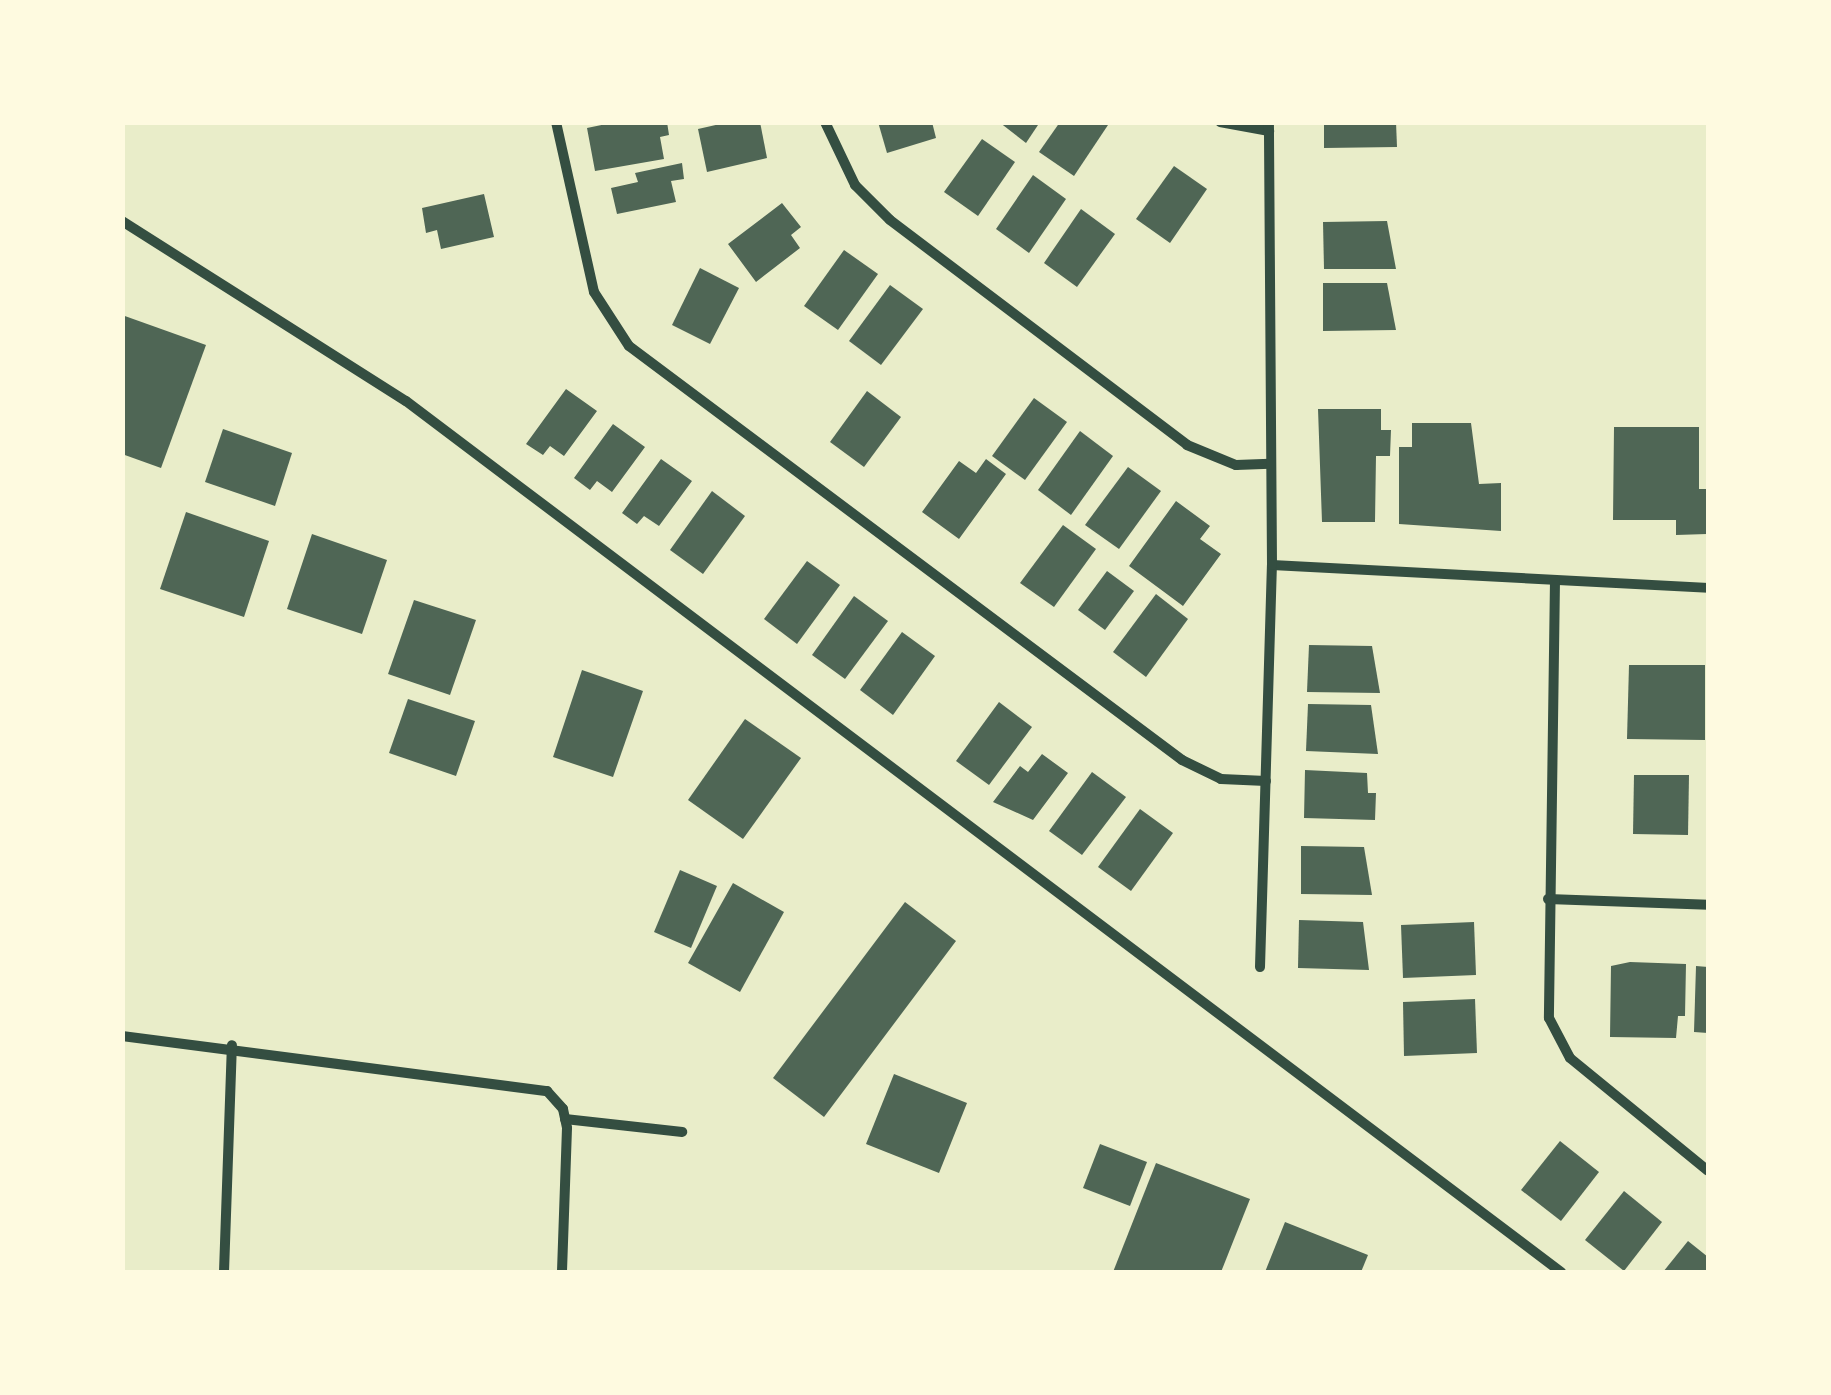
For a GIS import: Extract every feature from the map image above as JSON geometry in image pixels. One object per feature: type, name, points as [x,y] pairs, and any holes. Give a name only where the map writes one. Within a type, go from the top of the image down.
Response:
[{"type":"street","points":[[556,122],[594,292],[629,346],[1182,760],[1221,779],[1266,781]]},
{"type":"street","points":[[824,122],[855,185],[890,220],[1187,445],[1228,463],[1270,464]]},
{"type":"street","points":[[1220,122],[1269,127],[1272,564],[1260,967]]},
{"type":"street","points":[[122,221],[406,402],[1050,881],[1561,1272]]},
{"type":"street","points":[[1272,564],[1708,588]]},
{"type":"street","points":[[1555,580],[1547,1001],[1561,1047],[1708,1171]]},
{"type":"street","points":[[1548,900],[1708,905]]},
{"type":"street","points":[[122,1036],[232,1045],[520,1083],[547,1091],[566,1119],[562,1272]]},
{"type":"street","points":[[224,1272],[232,1045]]},
{"type":"street","points":[[566,1119],[682,1132]]},
{"type":"building","points":[[616,122],[667,122],[669,135],[660,137],[664,159],[595,171],[587,128]]},
{"type":"building","points":[[729,122],[760,122],[767,158],[707,172],[698,129]]},
{"type":"building","points":[[878,122],[932,122],[936,138],[887,153]]},
{"type":"building","points":[[999,122],[1040,122],[1026,143]]},
{"type":"building","points":[[1060,122],[1110,122],[1074,176],[1039,152]]},
{"type":"building","points":[[1324,122],[1396,122],[1397,147],[1324,148]]},
{"type":"building","points":[[982,139],[1015,162],[978,216],[944,192]]},
{"type":"building","points":[[682,163],[684,179],[671,181],[676,202],[617,214],[611,188],[638,182],[635,173]]},
{"type":"building","points":[[1174,166],[1207,189],[1170,243],[1136,219]]},
{"type":"building","points":[[1033,175],[1066,199],[1029,253],[996,229]]},
{"type":"building","points":[[484,194],[494,237],[441,249],[437,230],[426,233],[422,208]]},
{"type":"building","points":[[782,203],[801,227],[791,235],[800,248],[756,282],[728,244]]},
{"type":"building","points":[[1081,209],[1115,234],[1077,287],[1044,263]]},
{"type":"building","points":[[1387,221],[1396,269],[1324,269],[1323,222]]},
{"type":"building","points":[[844,250],[878,274],[838,330],[804,306]]},
{"type":"building","points":[[700,268],[739,288],[710,344],[672,325]]},
{"type":"building","points":[[1323,283],[1387,283],[1396,330],[1323,331]]},
{"type":"building","points":[[890,285],[923,309],[881,365],[849,341]]},
{"type":"building","points":[[122,315],[206,345],[161,468],[122,454]]},
{"type":"building","points":[[566,389],[597,411],[564,456],[550,446],[543,455],[526,444]]},
{"type":"building","points":[[867,391],[901,417],[864,467],[830,442]]},
{"type":"building","points":[[1034,398],[1067,422],[1025,480],[992,456]]},
{"type":"building","points":[[1318,409],[1381,409],[1381,430],[1391,430],[1390,456],[1376,456],[1375,522],[1322,522]]},
{"type":"building","points":[[1412,423],[1471,423],[1479,484],[1501,483],[1501,531],[1399,524],[1399,447],[1412,447]]},
{"type":"building","points":[[613,424],[645,447],[612,492],[597,481],[590,490],[574,478]]},
{"type":"building","points":[[1614,427],[1699,427],[1699,489],[1708,489],[1707,534],[1676,535],[1676,520],[1613,520]]},
{"type":"building","points":[[223,429],[292,453],[275,506],[205,482]]},
{"type":"building","points":[[1080,431],[1113,456],[1071,515],[1038,490]]},
{"type":"building","points":[[661,459],[692,481],[659,526],[644,516],[637,524],[622,513]]},
{"type":"building","points":[[986,459],[1006,474],[959,539],[922,512],[959,461],[976,473]]},
{"type":"building","points":[[1128,467],[1161,491],[1119,549],[1085,525]]},
{"type":"building","points":[[712,491],[745,516],[703,574],[670,550]]},
{"type":"building","points":[[1176,501],[1210,526],[1200,539],[1221,554],[1183,606],[1129,566]]},
{"type":"building","points":[[186,512],[269,541],[244,617],[160,589]]},
{"type":"building","points":[[1063,525],[1096,549],[1054,607],[1020,583]]},
{"type":"building","points":[[312,534],[387,560],[362,634],[287,609]]},
{"type":"building","points":[[807,561],[840,585],[797,644],[764,619]]},
{"type":"building","points":[[1107,571],[1134,591],[1105,630],[1078,610]]},
{"type":"building","points":[[1156,594],[1188,619],[1146,677],[1113,652]]},
{"type":"building","points":[[854,596],[888,621],[845,679],[812,655]]},
{"type":"building","points":[[414,600],[476,620],[450,695],[388,674]]},
{"type":"building","points":[[902,632],[935,656],[893,715],[860,690]]},
{"type":"building","points":[[1309,645],[1372,646],[1380,693],[1307,692]]},
{"type":"building","points":[[1629,665],[1705,665],[1705,740],[1627,739]]},
{"type":"building","points":[[582,670],[643,691],[613,777],[553,757]]},
{"type":"building","points":[[408,699],[475,721],[456,776],[389,753]]},
{"type":"building","points":[[999,702],[1032,727],[989,785],[956,761]]},
{"type":"building","points":[[1308,704],[1371,705],[1378,754],[1306,751]]},
{"type":"building","points":[[745,719],[801,758],[743,839],[688,800]]},
{"type":"building","points":[[1042,754],[1068,773],[1033,820],[993,802],[1020,766],[1028,772]]},
{"type":"building","points":[[1305,770],[1367,773],[1368,793],[1376,793],[1375,820],[1304,818]]},
{"type":"building","points":[[1092,772],[1126,797],[1082,855],[1049,831]]},
{"type":"building","points":[[1634,775],[1689,775],[1688,835],[1633,834]]},
{"type":"building","points":[[1140,809],[1173,833],[1131,891],[1098,867]]},
{"type":"building","points":[[1301,846],[1364,847],[1372,895],[1301,894]]},
{"type":"building","points":[[680,870],[717,886],[691,948],[654,932]]},
{"type":"building","points":[[733,883],[784,912],[740,992],[688,963]]},
{"type":"building","points":[[905,902],[956,941],[824,1117],[773,1078]]},
{"type":"building","points":[[1299,920],[1363,922],[1369,970],[1298,968]]},
{"type":"building","points":[[1474,922],[1476,975],[1403,978],[1401,925]]},
{"type":"building","points":[[1630,962],[1686,964],[1685,1016],[1678,1016],[1676,1038],[1610,1037],[1611,966]]},
{"type":"building","points":[[1696,966],[1708,967],[1708,1033],[1694,1032]]},
{"type":"building","points":[[1475,999],[1477,1053],[1404,1056],[1403,1002]]},
{"type":"building","points":[[894,1074],[967,1103],[939,1173],[866,1144]]},
{"type":"building","points":[[1560,1141],[1599,1172],[1561,1221],[1521,1190]]},
{"type":"building","points":[[1100,1144],[1147,1162],[1130,1206],[1083,1188]]},
{"type":"building","points":[[1156,1163],[1250,1199],[1221,1272],[1113,1272]]},
{"type":"building","points":[[1624,1191],[1662,1222],[1624,1271],[1585,1240]]},
{"type":"building","points":[[1285,1222],[1368,1255],[1361,1272],[1265,1272]]},
{"type":"building","points":[[1688,1241],[1708,1257],[1708,1272],[1663,1272]]}]
